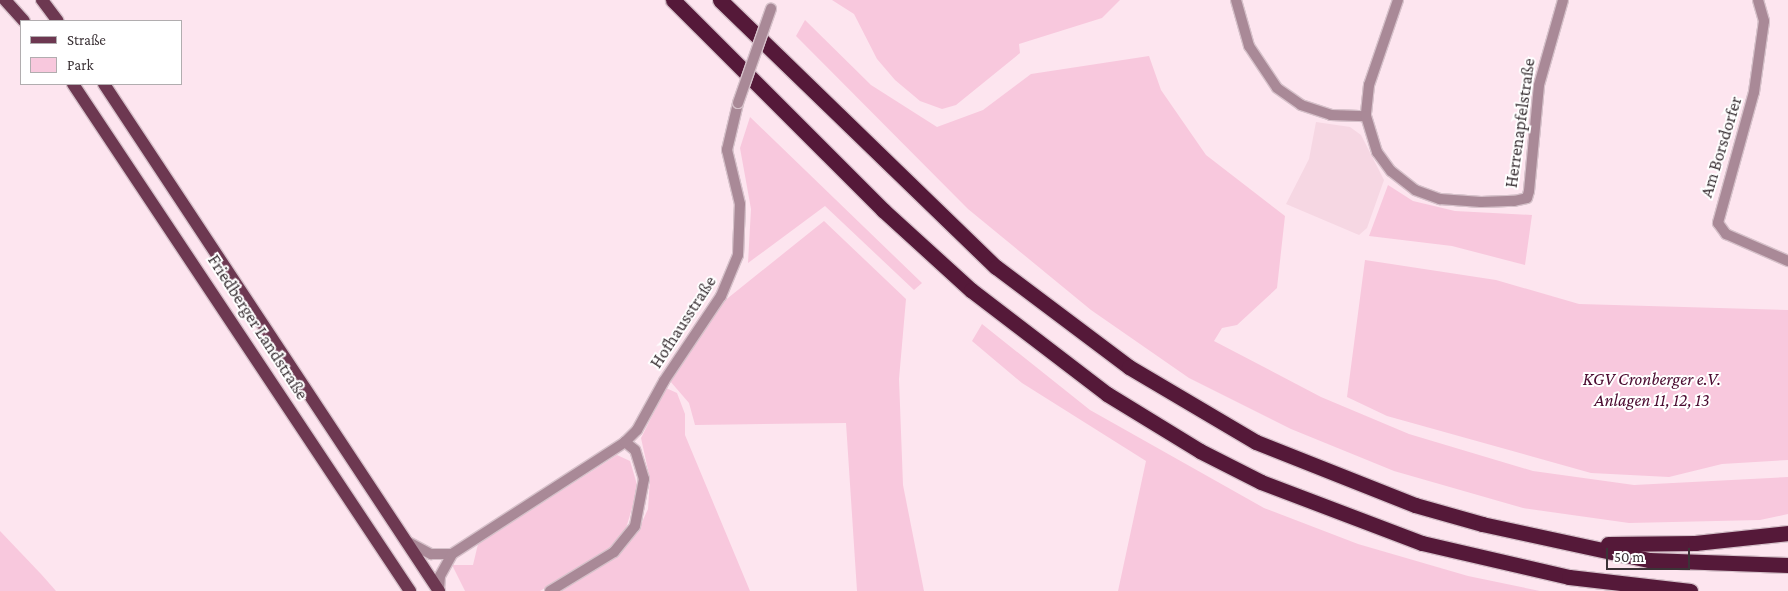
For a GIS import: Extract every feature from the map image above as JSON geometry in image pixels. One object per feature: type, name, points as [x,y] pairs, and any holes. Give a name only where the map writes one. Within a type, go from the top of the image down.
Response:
[{"type":"highway","points":[[673,0],[883,210],[971,290],[1039,347],[1182,441],[1261,482],[1422,543],[1569,577],[1690,591]]},
{"type":"highway","points":[[720,0],[996,267],[1056,316],[1167,392],[1256,442],[1415,506],[1482,524],[1587,545],[1649,560],[1788,565]]},
{"type":"highway","points":[[1587,545],[1695,543],[1788,533]]},
{"type":"main road","points":[[5,0],[23,20]]},
{"type":"main road","points":[[42,0],[57,20]]},
{"type":"main road","name":"Friedberger Landstraße","points":[[75,85],[410,591]]},
{"type":"main road","name":"Friedberger Landstraße","points":[[105,85],[439,591]]},
{"type":"street","points":[[1236,0],[1249,46],[1277,88],[1300,105],[1331,115],[1366,116]]},
{"type":"street","name":"Herrenapfelstraße","points":[[1398,0],[1374,62],[1366,116],[1377,152],[1391,171],[1415,190],[1448,199],[1526,198],[1539,85],[1563,0]]},
{"type":"street","name":"Am Borsdorfer","points":[[1758,0],[1764,21],[1754,92],[1718,223],[1726,234],[1788,261]]},
{"type":"street","name":"Hofhausstraße","points":[[452,554],[626,442],[646,417],[734,271],[740,204],[727,139],[772,4]]},
{"type":"street","points":[[550,591],[614,552],[634,526],[644,479],[635,450],[626,442]]},
{"type":"street","points":[[408,542],[431,554],[452,554],[439,591]]},
{"type":"street","points":[[400,591],[401,578]]},
{"type":"shaded area","points":[[1316,122],[1350,127],[1361,135],[1384,180],[1367,228],[1359,235],[1286,204],[1309,159]]},
{"type":"green space","points":[[832,0],[1120,0],[1102,18],[1019,44],[1020,53],[956,105],[942,109],[920,101],[895,80],[877,59],[854,14]]},
{"type":"green space","points":[[805,20],[871,85],[937,127],[983,110],[1031,74],[1149,56],[1161,90],[1206,155],[1285,216],[1277,288],[1237,325],[1222,328],[1214,341],[1321,397],[1409,434],[1533,471],[1634,485],[1788,477],[1788,514],[1760,520],[1629,523],[1523,508],[1394,471],[1291,429],[1189,378],[1091,310],[968,209],[796,36]]},
{"type":"green space","points":[[750,117],[922,283],[914,290],[825,206],[748,263],[751,209],[740,148]]},
{"type":"green space","points":[[1388,185],[1413,201],[1455,211],[1532,215],[1525,265],[1452,246],[1369,236]]},
{"type":"green space","points":[[824,221],[906,299],[899,379],[903,485],[924,591],[857,591],[846,423],[695,425],[689,403],[670,381],[723,302]]},
{"type":"green space","name":"KGV Cronberger e.V. Anlagen 11, 12, 13","points":[[1365,260],[1496,280],[1579,304],[1788,310],[1788,460],[1722,464],[1669,477],[1591,473],[1387,416],[1347,397]]},
{"type":"green space","points":[[982,324],[1090,410],[1264,508],[1358,544],[1468,576],[1540,591],[1118,591],[1146,461],[1022,383],[972,341]]},
{"type":"green space","points":[[666,388],[677,393],[685,414],[685,435],[750,591],[562,591],[620,554],[638,531],[648,509],[650,479],[641,438]]},
{"type":"green space","points":[[617,455],[630,461],[638,488],[624,535],[605,552],[540,591],[465,591],[452,565],[473,565],[478,544]]},
{"type":"green space","points":[[0,531],[41,574],[56,591],[0,591]]}]
